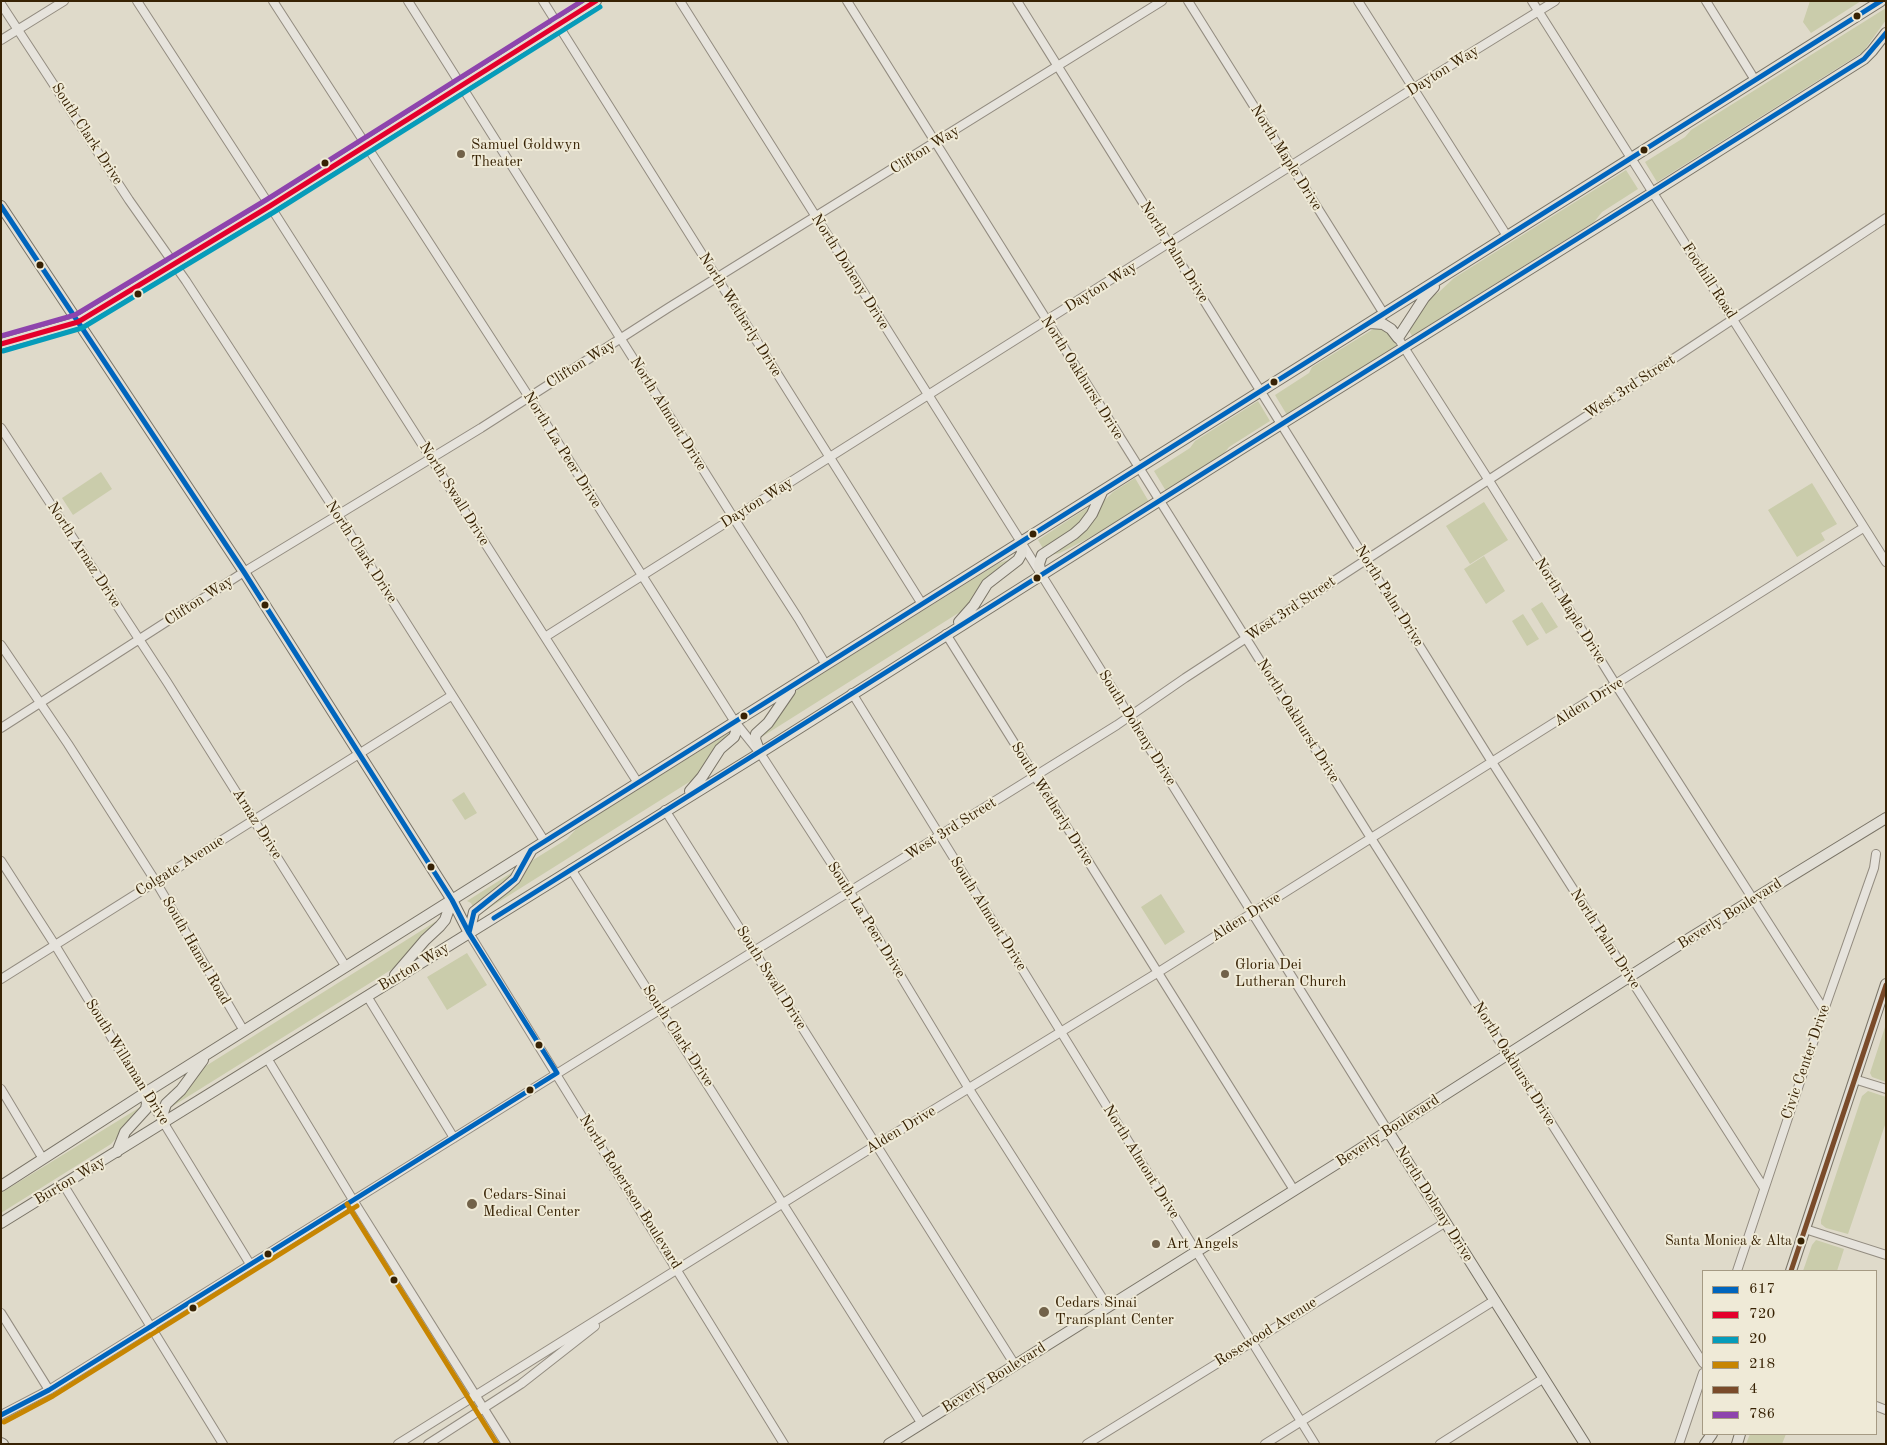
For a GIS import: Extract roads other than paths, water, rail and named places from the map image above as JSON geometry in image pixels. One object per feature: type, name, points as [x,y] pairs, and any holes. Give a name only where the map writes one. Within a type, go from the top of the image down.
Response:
[{"type":"main road","points":[[1,344],[78,322],[270,206],[596,1]]},
{"type":"main road","points":[[1,1186],[145,1093],[1881,1]]},
{"type":"main road","name":"Burton Way","points":[[1,1223],[165,1123],[390,981],[472,937],[571,869],[1281,424],[1401,343],[1652,193],[1864,59],[1884,39]]},
{"type":"main road","name":"North Robertson Boulevard","points":[[1,206],[244,572],[452,900],[472,937]]},
{"type":"main road","points":[[1370,323],[1383,324],[1391,329],[1401,343],[1424,298],[1444,276]]},
{"type":"main road","points":[[1041,576],[1039,564],[1042,555],[1083,526],[1092,514],[1103,491]]},
{"type":"main road","points":[[949,632],[974,605],[987,584],[1018,560],[1022,553],[1021,542]]},
{"type":"main road","points":[[760,752],[755,739],[756,734],[768,723],[784,698],[797,683]]},
{"type":"main road","points":[[682,800],[702,777],[720,749],[734,737],[736,732],[734,722]]},
{"type":"main road","name":"Beverly Boulevard","points":[[889,1444],[1886,818]]},
{"type":"main road","points":[[472,937],[474,912],[506,888],[520,870],[531,850]]},
{"type":"main road","points":[[390,981],[445,920],[452,900]]},
{"type":"main road","points":[[1791,1270],[1886,984]]},
{"type":"main road","points":[[165,1123],[162,1113],[166,1104],[181,1090],[208,1054]]},
{"type":"main road","points":[[117,1152],[125,1132],[146,1109],[145,1093]]},
{"type":"main road","name":"North Doheny Drive","points":[[1388,1131],[1586,1444]]},
{"type":"street","points":[[1,40],[64,1]]},
{"type":"street","points":[[137,1],[270,206]]},
{"type":"street","points":[[273,1],[367,145]]},
{"type":"street","points":[[408,1],[462,86]]},
{"type":"street","points":[[543,1],[558,25]]},
{"type":"street","name":"North Doheny Drive","points":[[680,1],[1021,542]]},
{"type":"street","name":"North Oakhurst Drive","points":[[847,1],[1702,1361]]},
{"type":"street","name":"North Palm Drive","points":[[1017,1],[1492,762],[1764,1188]]},
{"type":"street","name":"Clifton Way","points":[[1,728],[244,572],[432,458],[1162,1]]},
{"type":"street","name":"North Maple Drive","points":[[1188,1],[1384,314]]},
{"type":"street","points":[[1358,1],[1507,236]]},
{"type":"street","name":"Foothill Road","points":[[1532,1],[1652,193],[1734,318],[1863,528],[1886,562]]},
{"type":"street","name":"Dayton Way","points":[[545,637],[1170,244],[1414,88],[1555,1]]},
{"type":"street","points":[[1706,1],[1755,80]]},
{"type":"street","name":"South Clark Drive","points":[[1,4],[174,264]]},
{"type":"street","name":"North Wetherly Drive","points":[[558,25],[922,604]]},
{"type":"street","name":"North Almont Drive","points":[[462,86],[826,665]]},
{"type":"street","name":"North La Peer Drive","points":[[367,145],[734,722],[760,752]]},
{"type":"street","name":"North Swall Drive","points":[[270,206],[638,783]]},
{"type":"street","name":"West 3rd Street","points":[[1,1415],[49,1390],[1130,717],[1184,678],[1247,639],[1886,218]]},
{"type":"street","name":"North Clark Drive","points":[[174,264],[338,515],[545,842]]},
{"type":"street","name":"North Maple Drive","points":[[1401,343],[1616,685],[1824,1010]]},
{"type":"street","name":"North Arnaz Drive","points":[[1,428],[167,682]]},
{"type":"street","name":"Alden Drive","points":[[398,1444],[408,1440],[876,1145],[1157,973],[1863,528]]},
{"type":"street","name":"South Doheny Drive","points":[[1021,542],[1252,913]]},
{"type":"street","name":"South Wetherly Drive","points":[[949,632],[1035,777],[1157,973]]},
{"type":"street","name":"South Hamel Road","points":[[1,645],[68,744],[156,882],[244,1031]]},
{"type":"street","name":"Arnaz Drive","points":[[167,682],[255,819],[346,967]]},
{"type":"street","name":"South Almont Drive","points":[[852,693],[1061,1033]]},
{"type":"street","points":[[359,754],[451,696]]},
{"type":"street","name":"South La Peer Drive","points":[[760,752],[850,892],[969,1089]]},
{"type":"street","name":"Colgate Avenue","points":[[1,979],[359,754]]},
{"type":"street","name":"South Swall Drive","points":[[665,810],[876,1145]]},
{"type":"street","name":"Civic Center Drive","points":[[1737,1270],[1824,1010],[1874,868],[1876,854]]},
{"type":"street","name":"South Willaman Drive","points":[[1,862],[55,945],[250,1264]]},
{"type":"street","name":"South Clark Drive","points":[[571,869],[784,1204]]},
{"type":"street","name":"North Doheny Drive","points":[[1252,913],[1388,1131]]},
{"type":"street","name":"North Robertson Boulevard","points":[[472,937],[784,1444]]},
{"type":"street","points":[[1157,973],[1294,1190]]},
{"type":"street","points":[[367,996],[454,1138]]},
{"type":"street","name":"North Almont Drive","points":[[1061,1033],[1315,1444]]},
{"type":"street","points":[[267,1058],[353,1200],[506,1444]]},
{"type":"street","points":[[1854,1079],[1886,1089]]},
{"type":"street","points":[[1,1088],[43,1159]]},
{"type":"street","points":[[969,1089],[1108,1307]]},
{"type":"street","points":[[876,1145],[1014,1365]]},
{"type":"street","points":[[64,1184],[223,1444]]},
{"type":"street","points":[[784,1204],[922,1424]]},
{"type":"street","name":"Rosewood Avenue","points":[[1087,1444],[1446,1222]]},
{"type":"street","points":[[1805,1229],[1886,1255]]},
{"type":"street","points":[[1265,1444],[1495,1300]]},
{"type":"street","name":"Alden Drive","points":[[428,1444],[521,1384],[626,1301]]},
{"type":"street","points":[[1,1313],[49,1390]]},
{"type":"street","points":[[1679,1444],[1702,1376]]},
{"type":"street","points":[[1440,1444],[1544,1378]]},
{"type":"place","name":"Samuel Goldwyn Theater","points":[[461,154]]},
{"type":"place","name":"Gloria Dei Lutheran Church","points":[[1225,974]]},
{"type":"place","name":"Cedars-Sinai Medical Center","points":[[472,1204]]},
{"type":"place","name":"Santa Monica & Alta","points":[[1801,1241]]},
{"type":"place","name":"Art Angels","points":[[1156,1244]]},
{"type":"place","name":"Cedars Sinai Transplant Center","points":[[1044,1312]]}]
